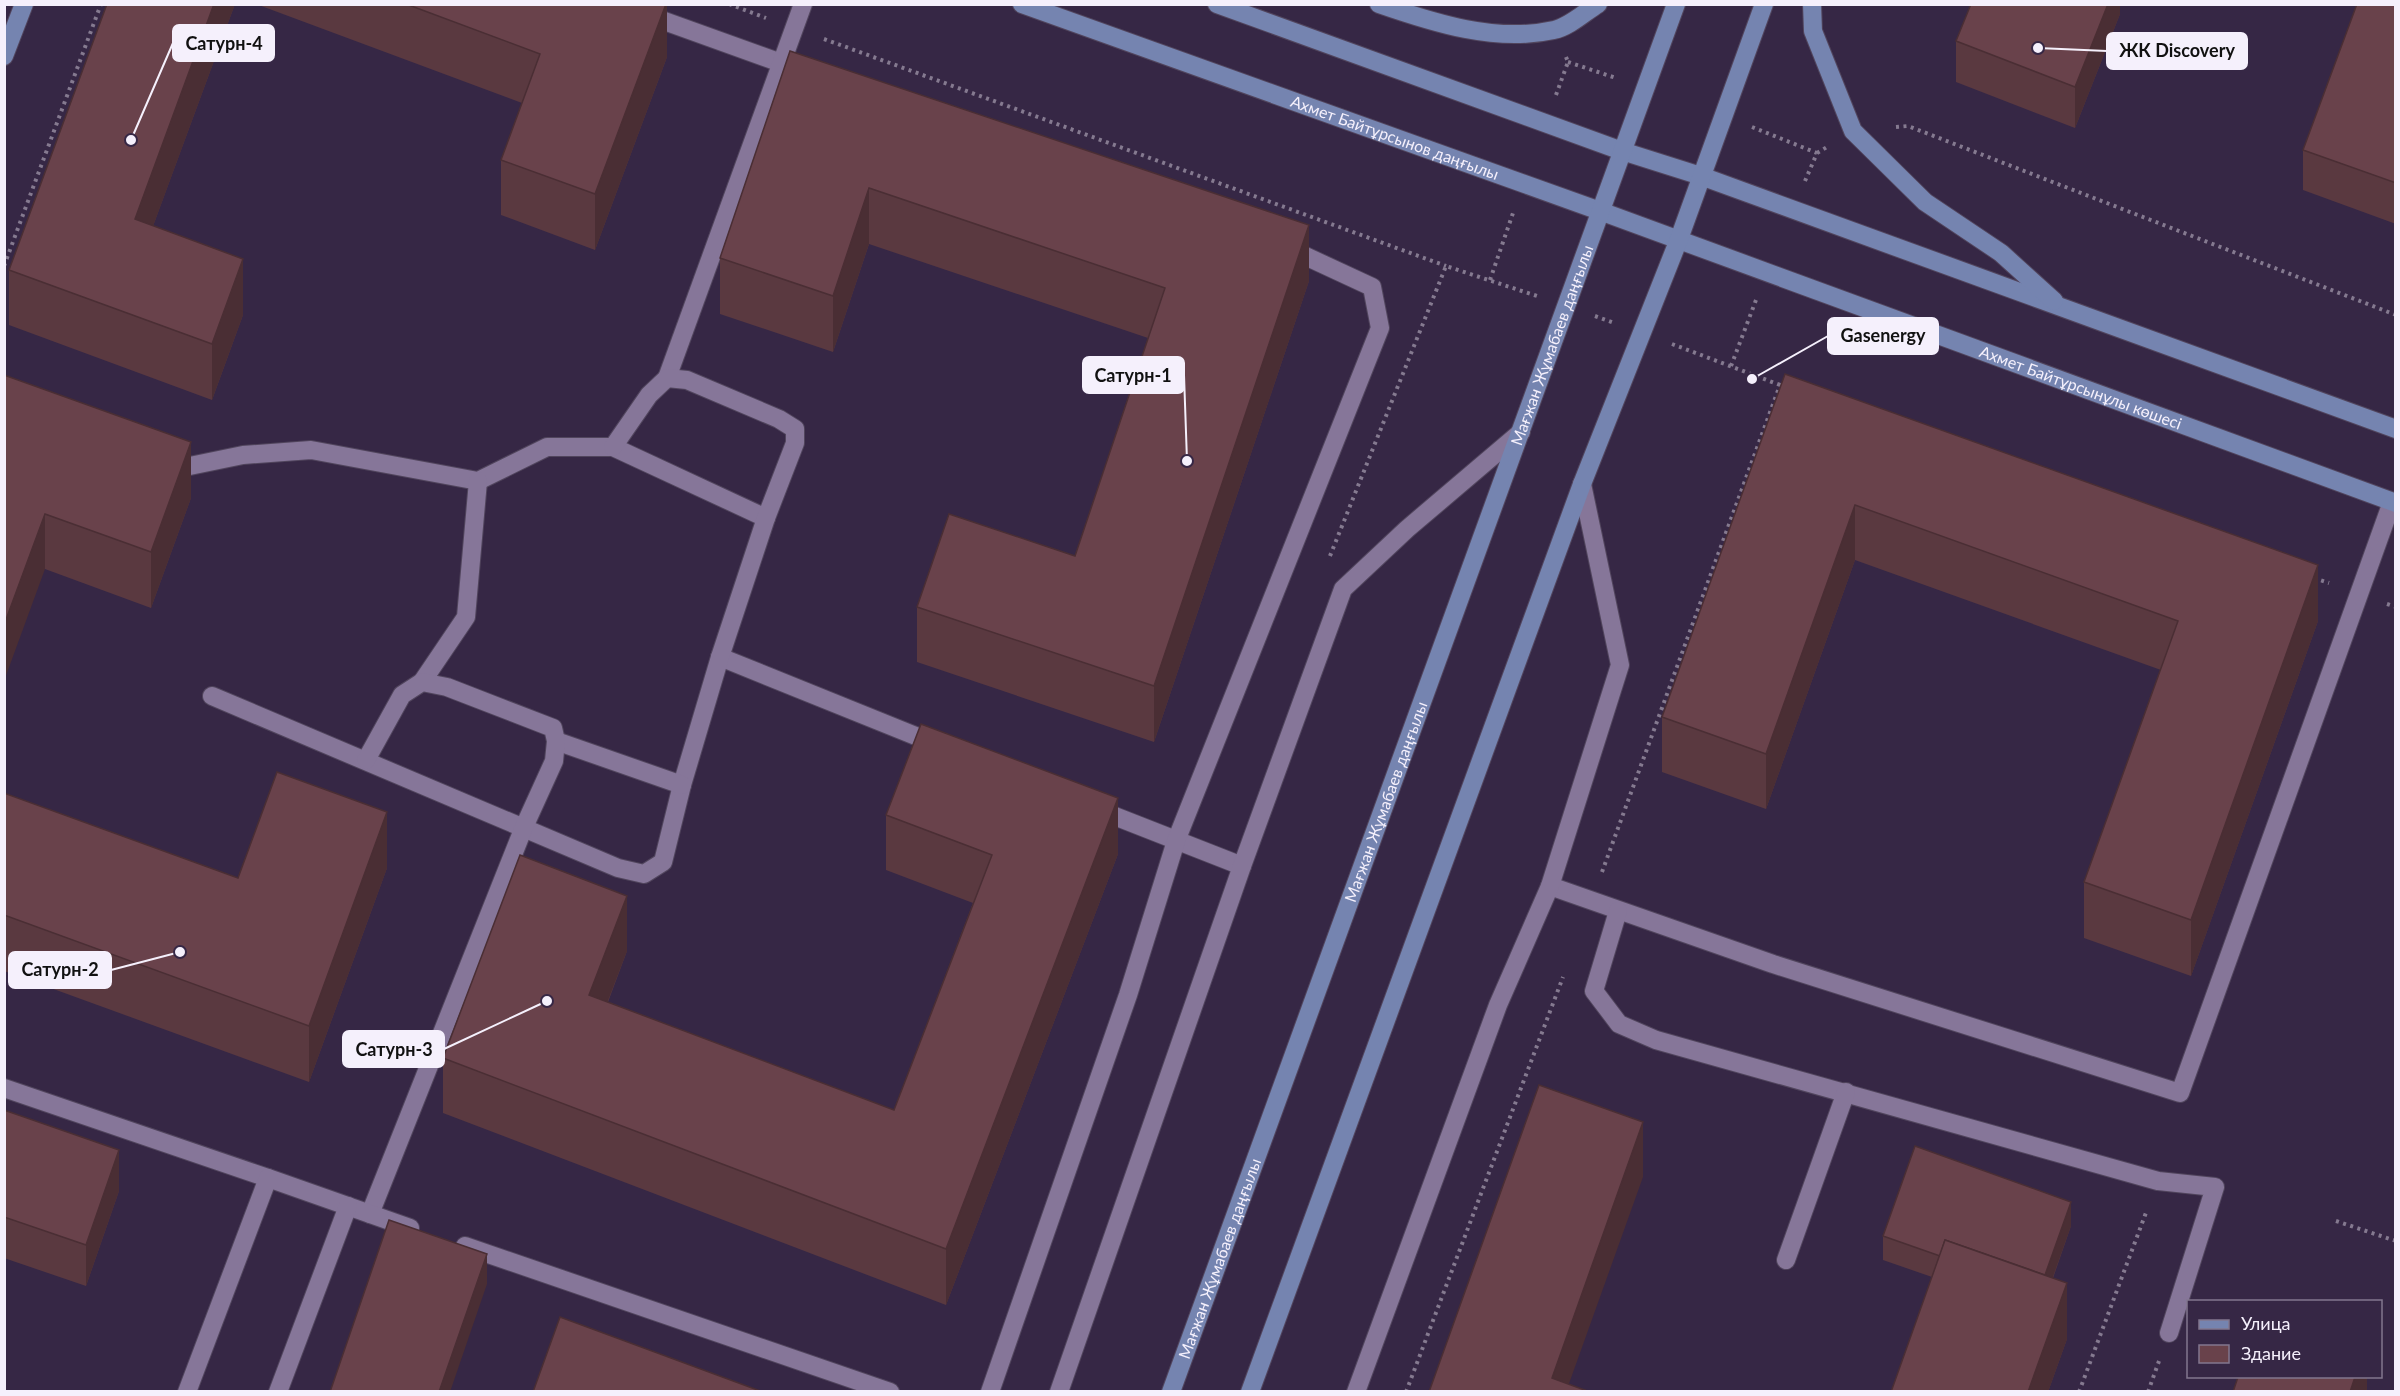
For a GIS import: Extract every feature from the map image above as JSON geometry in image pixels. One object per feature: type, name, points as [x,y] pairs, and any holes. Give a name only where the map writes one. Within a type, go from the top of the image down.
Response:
[{"type":"main road","points":[[4,56],[8,30],[24,4]]},
{"type":"main road","name":"Ахмет Байтұрсынов даңғылы","points":[[1022,4],[1766,272]]},
{"type":"main road","points":[[1217,4],[1622,151],[1701,176],[2396,429]]},
{"type":"main road","points":[[1379,4],[1408,15],[1496,35],[1556,30],[1598,4]]},
{"type":"main road","name":"Мағжан Жұмабаев даңғылы","points":[[1171,1392],[1676,4]]},
{"type":"main road","points":[[1250,1392],[1582,484],[1679,239],[1764,4]]},
{"type":"main road","points":[[1812,4],[1813,31],[1853,131],[1925,202],[2001,253],[2062,308]]},
{"type":"main road","name":"Ахмет Байтұрсынұлы көшесі","points":[[1766,272],[2394,502]]},
{"type":"street","points":[[617,4],[827,79]]},
{"type":"street","points":[[613,447],[649,395],[667,378],[804,4]]},
{"type":"street","points":[[990,1392],[1128,995],[1176,842],[1380,328],[1372,287],[1270,239]]},
{"type":"street","points":[[212,696],[618,868],[644,874],[663,862],[682,785],[720,657],[766,518],[795,443],[795,429],[779,419],[687,380],[667,378]]},
{"type":"street","points":[[1059,1392],[1242,866],[1343,589],[1407,530],[1521,432]]},
{"type":"street","points":[[153,463],[180,468],[243,455],[311,450],[478,481],[547,447],[613,447],[766,518]]},
{"type":"street","points":[[366,760],[402,695],[422,682],[466,617],[478,481]]},
{"type":"street","points":[[1356,1392],[1498,1005],[1550,886],[1620,665],[1582,484]]},
{"type":"street","points":[[1550,886],[1773,964],[2180,1093],[2394,502]]},
{"type":"street","points":[[720,657],[959,754]]},
{"type":"street","points":[[369,1214],[524,827],[554,761],[556,741],[553,728],[447,687],[422,682]]},
{"type":"street","points":[[556,741],[682,785]]},
{"type":"street","points":[[1078,802],[1242,866]]},
{"type":"street","points":[[1618,910],[1594,991],[1619,1024],[1656,1040],[2158,1181],[2215,1187],[2169,1333]]},
{"type":"street","points":[[4,1089],[426,1233]]},
{"type":"street","points":[[1786,1260],[1846,1092]]},
{"type":"street","points":[[188,1392],[268,1178]]},
{"type":"street","points":[[278,1392],[348,1206]]},
{"type":"street","points":[[449,1241],[890,1392]]},
{"type":"path","points":[[4,266],[102,4]]},
{"type":"path","points":[[729,4],[1446,266]]},
{"type":"path","points":[[1568,62],[1645,87]]},
{"type":"path","points":[[1723,116],[1817,153]]},
{"type":"path","points":[[1792,209],[1817,153],[1853,131],[1908,126],[2396,315]]},
{"type":"path","points":[[1490,280],[1523,183]]},
{"type":"path","points":[[1731,366],[1766,272]]},
{"type":"path","points":[[1566,306],[1791,389]]},
{"type":"path","points":[[1591,901],[1780,385]]},
{"type":"path","points":[[2303,574],[2396,608]]},
{"type":"path","points":[[1406,1392],[1566,968]]},
{"type":"path","points":[[2079,1392],[2158,1181]]},
{"type":"path","points":[[2336,1221],[2396,1241]]},
{"type":"building","points":[[107,4],[214,4],[135,219],[243,259],[212,344],[9,270]]},
{"type":"building","points":[[406,4],[666,4],[595,194],[501,160],[540,54]]},
{"type":"building","points":[[1971,4],[2108,4],[2075,87],[1956,41]]},
{"type":"building","points":[[2357,4],[2396,4],[2396,183],[2303,150]]},
{"type":"building","points":[[790,51],[1309,225],[1154,686],[917,607],[949,514],[1075,556],[1165,288],[869,188],[833,296],[720,258]]},
{"type":"building","points":[[1785,374],[2318,565],[2191,920],[2084,882],[2178,621],[1855,505],[1766,754],[1662,717]]},
{"type":"building","points":[[4,375],[191,442],[151,552],[45,514],[4,625]]},
{"type":"building","points":[[921,724],[1118,798],[946,1249],[443,1058],[520,855],[627,896],[589,995],[894,1110],[992,855],[886,815]]},
{"type":"building","points":[[277,772],[387,812],[309,1026],[4,915],[4,793],[238,878]]},
{"type":"building","points":[[1539,1085],[1643,1122],[1552,1378],[1590,1392],[1429,1392]]},
{"type":"building","points":[[4,1110],[119,1150],[86,1245],[4,1217]]},
{"type":"building","points":[[1915,1146],[2071,1202],[2045,1275],[1945,1240],[1940,1256],[1883,1236]]},
{"type":"building","points":[[389,1220],[487,1254],[439,1392],[330,1392]]},
{"type":"building","points":[[1945,1240],[2067,1283],[2028,1392],[1891,1392]]},
{"type":"building","points":[[560,1317],[763,1392],[533,1392]]},
{"type":"building","points":[[2238,1378],[2355,1378],[2350,1392],[2233,1392]]},
{"type":"place","name":"ЖК Discovery","points":[[2038,48]]},
{"type":"place","name":"Сатурн-4","points":[[131,140]]},
{"type":"place","name":"Gasenergy","points":[[1752,379]]},
{"type":"place","name":"Сатурн-1","points":[[1187,461]]},
{"type":"place","name":"Сатурн-2","points":[[180,952]]},
{"type":"place","name":"Сатурн-3","points":[[547,1001]]}]
